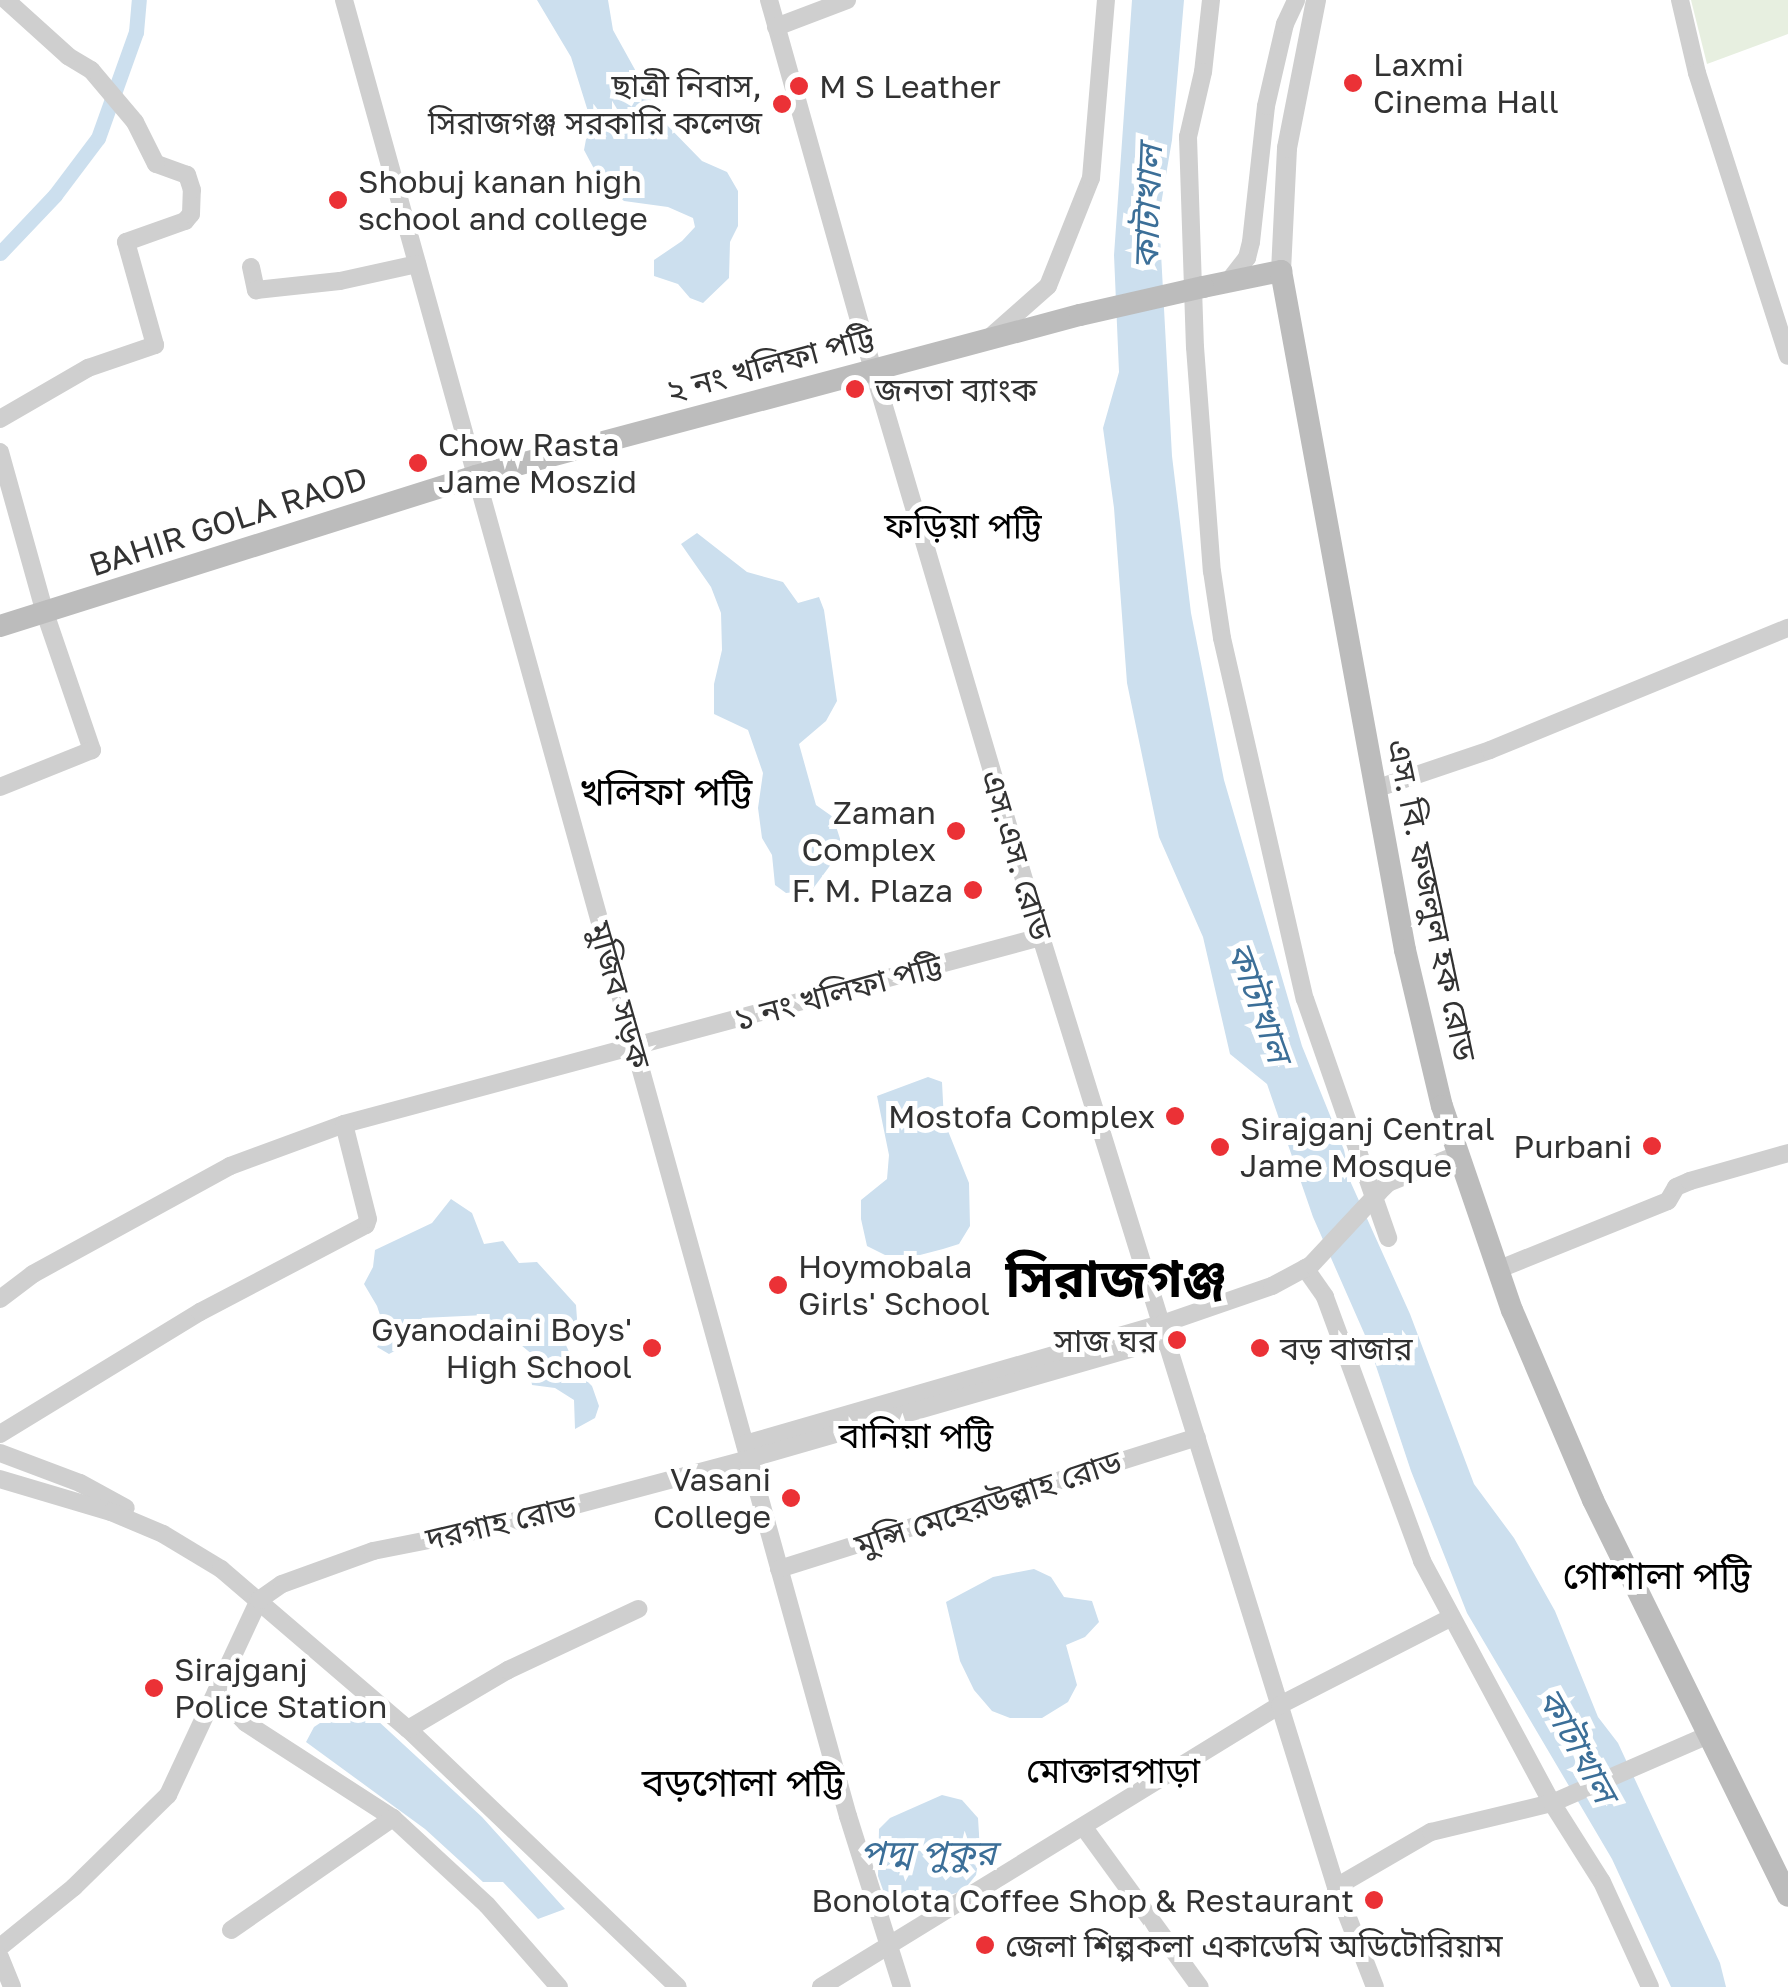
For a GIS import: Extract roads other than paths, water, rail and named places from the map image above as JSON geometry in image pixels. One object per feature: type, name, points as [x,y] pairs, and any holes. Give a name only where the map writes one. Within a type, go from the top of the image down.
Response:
[{"type":"main road","name":"২ নং খলিফা পট্টি","points":[[476,476],[1080,315],[1281,271]]},
{"type":"main road","name":"এস. বি. ফজলুল হক রোড","points":[[1281,271],[1406,950],[1457,1155],[1496,1270],[1593,1500],[1788,1896]]},
{"type":"main road","name":"BAHIR GOLA RAOD","points":[[0,626],[476,476]]},
{"type":"street","points":[[0,419],[88,368],[155,345],[126,242],[185,221],[191,214],[192,190],[187,175],[156,164],[134,122],[91,70],[68,56],[6,0]]},
{"type":"street","name":"মুজিব সড়ক","points":[[344,0],[779,1569],[885,1944],[902,1987]]},
{"type":"street","name":"এস.এস. রোড","points":[[769,0],[873,369],[1042,936],[1336,1887],[1375,1987]]},
{"type":"street","points":[[776,27],[847,0]]},
{"type":"street","points":[[988,339],[1048,286],[1087,189],[1106,0]]},
{"type":"street","points":[[1211,0],[1188,150],[1194,347],[1212,571],[1222,638],[1305,999],[1388,1238]]},
{"type":"street","points":[[1228,282],[1247,258],[1251,242],[1265,123],[1285,24],[1296,0]]},
{"type":"street","points":[[1281,271],[1282,196],[1290,124],[1316,0]]},
{"type":"street","points":[[1680,0],[1698,74],[1788,356]]},
{"type":"street","points":[[1265,123],[1290,124]]},
{"type":"street","points":[[251,267],[256,290],[340,281],[418,264]]},
{"type":"street","points":[[0,452],[44,613],[92,750],[0,787]]},
{"type":"street","points":[[1375,789],[1490,750],[1788,628]]},
{"type":"street","name":"১ নং খলিফা পট্টি","points":[[0,1299],[33,1274],[230,1166],[344,1124],[1042,936]]},
{"type":"street","points":[[0,1434],[200,1312],[366,1225],[368,1218],[344,1124]]},
{"type":"street","points":[[1496,1270],[1668,1201],[1676,1187],[1690,1181],[1788,1153]]},
{"type":"street","points":[[1457,1155],[1388,1183],[1308,1266],[1325,1298],[1422,1561],[1450,1618],[1602,1882],[1650,1987]]},
{"type":"street","name":"দরগাহ রোড","points":[[259,1600],[282,1584],[372,1550],[488,1528],[1164,1331],[1272,1286],[1308,1266]]},
{"type":"street","name":"মুন্সি মেহেরউল্লাহ রোড","points":[[779,1569],[1197,1437]]},
{"type":"street","points":[[0,1453],[80,1484],[221,1568],[408,1729],[678,1987]]},
{"type":"street","points":[[0,1479],[61,1494],[163,1534]]},
{"type":"street","points":[[0,1947],[74,1887],[168,1796],[259,1600]]},
{"type":"street","points":[[408,1729],[508,1670],[638,1609]]},
{"type":"street","points":[[820,1987],[872,1958],[885,1944],[1085,1829],[1280,1706],[1450,1618]]},
{"type":"street","points":[[216,1692],[246,1723],[393,1818],[498,1916],[559,1987]]},
{"type":"street","points":[[1336,1887],[1432,1832],[1557,1800],[1706,1736]]},
{"type":"street","points":[[231,1930],[393,1818]]},
{"type":"street","points":[[1085,1829],[1200,1987]]},
{"type":"street","points":[[0,1957],[12,1987]]},
{"type":"water","points":[[537,0],[608,0],[613,30],[664,122],[702,161],[727,172],[738,191],[738,226],[730,242],[729,278],[703,303],[690,298],[678,284],[654,276],[654,260],[695,227],[693,218],[668,207],[624,201],[600,180],[584,150],[590,118],[571,57]]},
{"type":"water","points":[[1132,0],[1184,0],[1172,140],[1159,216],[1172,456],[1191,613],[1224,780],[1302,1046],[1344,1150],[1351,1183],[1410,1314],[1474,1484],[1514,1538],[1555,1611],[1598,1717],[1618,1743],[1720,1963],[1726,1987],[1671,1987],[1612,1859],[1467,1613],[1411,1471],[1368,1342],[1313,1217],[1267,1084],[1230,1054],[1203,937],[1159,837],[1127,683],[1114,508],[1103,428],[1119,372],[1114,255]]},
{"type":"water","points":[[697,533],[747,572],[783,582],[798,603],[819,597],[824,610],[837,701],[826,721],[799,744],[816,805],[833,817],[843,848],[812,890],[786,893],[775,885],[772,855],[762,838],[758,808],[763,773],[748,730],[714,714],[714,684],[722,650],[721,613],[711,587],[681,544]]},
{"type":"water","points":[[928,1077],[942,1082],[944,1121],[969,1183],[970,1226],[959,1244],[920,1255],[885,1255],[867,1246],[861,1219],[861,1200],[887,1179],[889,1155],[877,1096]]},
{"type":"water","points":[[451,1199],[472,1213],[484,1244],[503,1241],[519,1263],[537,1262],[576,1305],[578,1333],[564,1341],[579,1373],[592,1386],[599,1406],[595,1418],[575,1429],[574,1400],[555,1388],[532,1385],[530,1372],[539,1360],[485,1315],[422,1318],[404,1346],[389,1354],[377,1347],[386,1333],[364,1284],[373,1267],[375,1250],[432,1223]]},
{"type":"water","points":[[1034,1569],[1051,1577],[1064,1597],[1092,1601],[1099,1622],[1085,1637],[1066,1645],[1077,1685],[1068,1702],[1042,1718],[1010,1718],[992,1711],[974,1690],[960,1661],[946,1602],[993,1577]]},
{"type":"water","points":[[364,1708],[482,1817],[565,1909],[538,1919],[503,1882],[483,1882],[425,1829],[306,1742],[314,1727],[326,1719]]},
{"type":"water","name":"পদ্ম পুকুর","points":[[942,1795],[962,1800],[978,1818],[980,1851],[976,1875],[963,1891],[902,1909],[883,1890],[878,1876],[879,1829],[890,1818]]},
{"type":"waterway","name":"কাটাখাল","points":[[0,253],[55,195],[98,138],[136,32],[139,0]]},
{"type":"place","name":"Laxmi Cinema Hall","points":[[1353,83]]},
{"type":"place","name":"M S Leather","points":[[799,86]]},
{"type":"place","name":"ছাত্রী নিবাস, সিরাজগঞ্জ সরকারি কলেজ","points":[[782,104]]},
{"type":"place","name":"Shobuj kanan high school and college","points":[[338,200]]},
{"type":"place","name":"জনতা ব্যাংক","points":[[855,389]]},
{"type":"place","name":"Chow Rasta Jame Moszid","points":[[418,463]]},
{"type":"place","name":"Zaman Complex","points":[[956,831]]},
{"type":"place","name":"F. M. Plaza","points":[[973,890]]},
{"type":"place","name":"Mostofa Complex","points":[[1175,1116]]},
{"type":"place","name":"Purbani","points":[[1652,1146]]},
{"type":"place","name":"Sirajganj Central Jame Mosque","points":[[1220,1147]]},
{"type":"place","name":"Hoymobala Girls' School","points":[[778,1285]]},
{"type":"place","name":"সাজ ঘর","points":[[1177,1340]]},
{"type":"place","name":"Gyanodaini Boys' High School","points":[[652,1348]]},
{"type":"place","name":"বড় বাজার","points":[[1260,1348]]},
{"type":"place","name":"Vasani College","points":[[791,1498]]},
{"type":"place","name":"Sirajganj Police Station","points":[[154,1688]]},
{"type":"place","name":"Bonolota Coffee Shop & Restaurant","points":[[1374,1900]]},
{"type":"place","name":"জেলা শিল্পকলা একাডেমি অডিটোরিয়াম","points":[[985,1945]]},
{"type":"district","name":"ফড়িয়া পট্টি","points":[[963,525]]},
{"type":"district","name":"খলিফা পট্টি","points":[[666,791]]},
{"type":"district","name":"সিরাজগঞ্জ","points":[[1116,1278]]},
{"type":"district","name":"বানিয়া পট্টি","points":[[916,1435]]},
{"type":"district","name":"গোশালা পট্টি","points":[[1657,1575]]},
{"type":"district","name":"মোক্তারপাড়া","points":[[1113,1770]]},
{"type":"district","name":"বড়গোলা পট্টি","points":[[743,1782]]}]
